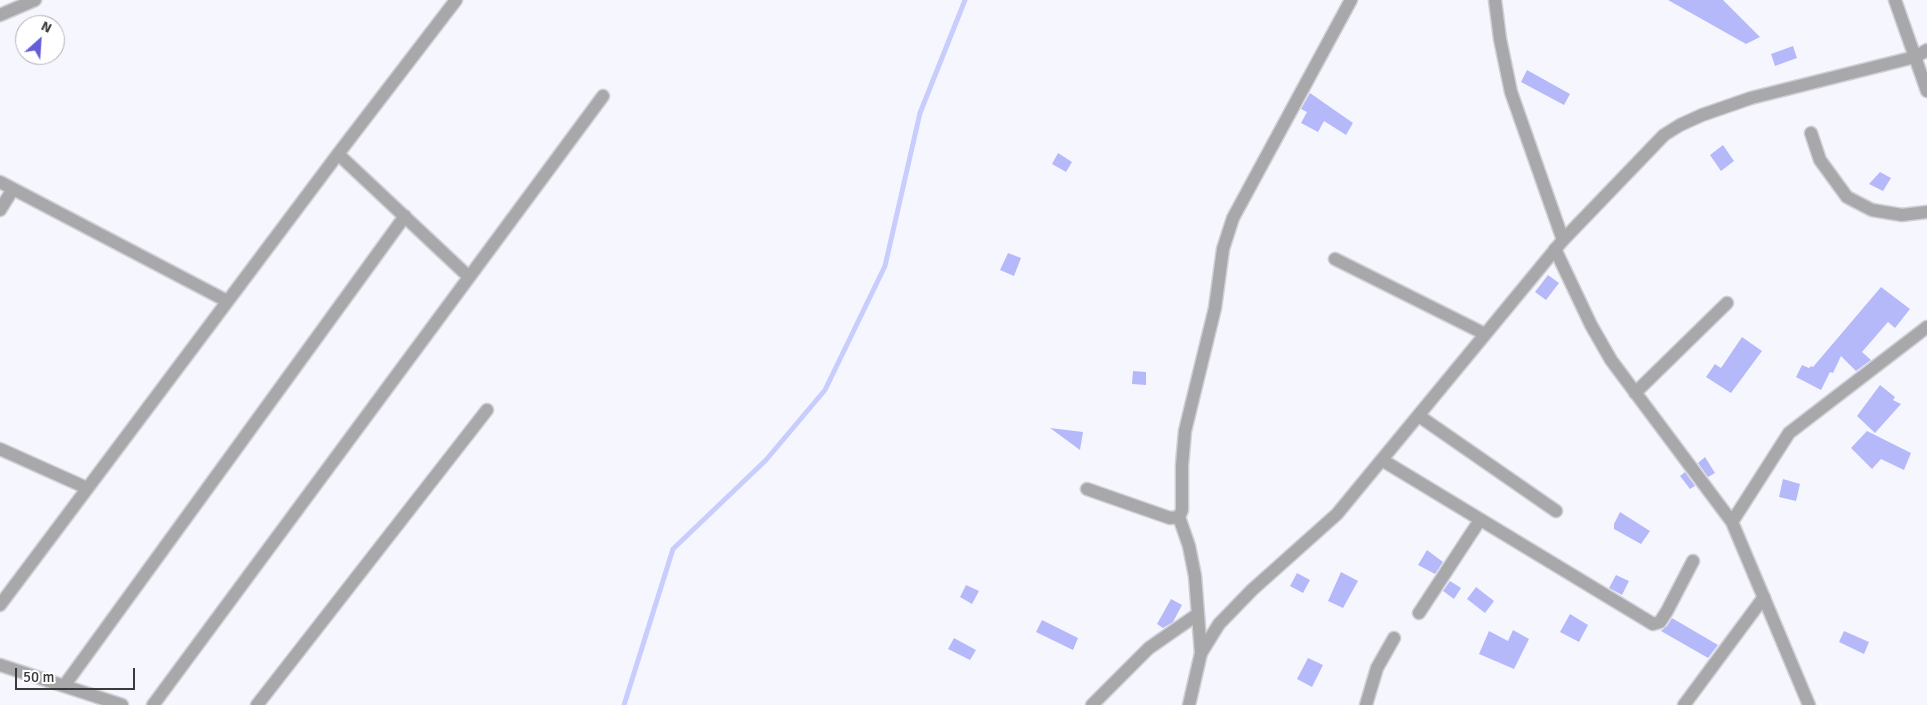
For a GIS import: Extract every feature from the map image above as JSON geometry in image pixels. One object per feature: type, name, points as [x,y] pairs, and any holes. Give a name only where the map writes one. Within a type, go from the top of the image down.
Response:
[{"type":"street","points":[[0,15],[35,0]]},
{"type":"street","points":[[0,605],[338,154],[456,0]]},
{"type":"street","points":[[1194,704],[1201,653],[1193,562],[1179,517],[1182,510],[1182,465],[1185,431],[1215,308],[1223,249],[1233,218],[1351,0]]},
{"type":"street","points":[[1495,0],[1500,40],[1511,92],[1559,245],[1591,325],[1611,360],[1732,522],[1809,705]]},
{"type":"street","points":[[1895,0],[1927,91]]},
{"type":"street","points":[[1201,653],[1219,624],[1252,590],[1337,514],[1559,245],[1664,136],[1680,125],[1702,115],[1751,98],[1915,57],[1927,50]]},
{"type":"street","points":[[153,705],[603,96]]},
{"type":"street","points":[[1811,133],[1820,160],[1847,198],[1872,210],[1902,215],[1927,212]]},
{"type":"street","points":[[338,154],[469,277]]},
{"type":"street","points":[[0,182],[227,302]]},
{"type":"street","points":[[0,210],[13,189]]},
{"type":"street","points":[[64,686],[404,216]]},
{"type":"street","points":[[1335,260],[1486,334]]},
{"type":"street","points":[[1635,392],[1728,303]]},
{"type":"street","points":[[1732,522],[1790,433],[1927,327]]},
{"type":"street","points":[[257,705],[487,410]]},
{"type":"street","points":[[1419,416],[1556,511]]},
{"type":"street","points":[[0,449],[87,488]]},
{"type":"street","points":[[1382,460],[1654,624],[1660,622],[1667,611],[1692,561]]},
{"type":"street","points":[[1087,489],[1170,518],[1179,517]]},
{"type":"street","points":[[1419,613],[1480,520]]},
{"type":"street","points":[[1684,705],[1764,598]]},
{"type":"street","points":[[1092,705],[1149,648],[1198,614]]},
{"type":"street","points":[[1366,705],[1377,668],[1394,638]]},
{"type":"street","points":[[0,666],[122,705]]},
{"type":"building","points":[[1668,0],[1723,0],[1760,37],[1746,44]]},
{"type":"building","points":[[1793,46],[1797,58],[1775,66],[1771,54]]},
{"type":"building","points":[[1527,70],[1570,94],[1564,105],[1521,82]]},
{"type":"building","points":[[1310,93],[1353,123],[1346,135],[1324,121],[1318,132],[1301,123],[1307,112],[1301,109]]},
{"type":"building","points":[[1723,145],[1734,161],[1721,171],[1710,155]]},
{"type":"building","points":[[1058,153],[1072,162],[1066,172],[1052,164]]},
{"type":"building","points":[[1880,172],[1891,178],[1883,191],[1869,184]]},
{"type":"building","points":[[1008,253],[1021,258],[1014,276],[1000,270]]},
{"type":"building","points":[[1548,275],[1559,283],[1546,300],[1535,292]]},
{"type":"building","points":[[1881,287],[1910,309],[1895,328],[1888,322],[1862,352],[1871,360],[1856,371],[1841,356],[1833,373],[1830,372],[1821,390],[1796,377],[1802,365],[1809,368],[1813,367]]},
{"type":"building","points":[[1742,337],[1762,351],[1731,393],[1706,377],[1715,364],[1721,368]]},
{"type":"building","points":[[1133,371],[1146,372],[1146,385],[1132,384]]},
{"type":"building","points":[[1880,385],[1895,397],[1893,400],[1901,404],[1875,433],[1857,416]]},
{"type":"building","points":[[1050,428],[1083,432],[1080,450]]},
{"type":"building","points":[[1867,431],[1911,453],[1904,470],[1881,459],[1872,469],[1851,448]]},
{"type":"building","points":[[1705,457],[1715,473],[1708,477],[1698,463]]},
{"type":"building","points":[[1685,472],[1695,486],[1690,489],[1680,476]]},
{"type":"building","points":[[1783,479],[1800,484],[1796,501],[1779,497]]},
{"type":"building","points":[[1620,512],[1650,531],[1641,544],[1614,529],[1614,524]]},
{"type":"building","points":[[1427,550],[1443,562],[1435,574],[1418,565]]},
{"type":"building","points":[[1341,572],[1358,581],[1343,608],[1328,601]]},
{"type":"building","points":[[1297,573],[1310,580],[1303,593],[1290,586]]},
{"type":"building","points":[[1616,575],[1629,581],[1622,595],[1609,588]]},
{"type":"building","points":[[1450,581],[1461,588],[1454,599],[1443,591]]},
{"type":"building","points":[[966,585],[979,591],[972,604],[960,597]]},
{"type":"building","points":[[1476,587],[1494,601],[1485,613],[1467,599]]},
{"type":"building","points":[[1171,599],[1182,605],[1173,622],[1163,628],[1157,624]]},
{"type":"building","points":[[1570,614],[1588,625],[1579,642],[1560,632]]},
{"type":"building","points":[[1672,618],[1718,645],[1708,658],[1661,631]]},
{"type":"building","points":[[1042,620],[1078,638],[1073,650],[1036,632]]},
{"type":"building","points":[[1513,630],[1529,639],[1514,669],[1479,654],[1489,631],[1508,641]]},
{"type":"building","points":[[1844,631],[1869,642],[1864,654],[1839,642]]},
{"type":"building","points":[[954,638],[976,650],[970,660],[948,649]]},
{"type":"building","points":[[1308,658],[1323,665],[1312,687],[1297,679]]},
{"type":"waterway","points":[[624,705],[673,549],[766,460],[825,390],[885,266],[920,113],[965,0]]}]
